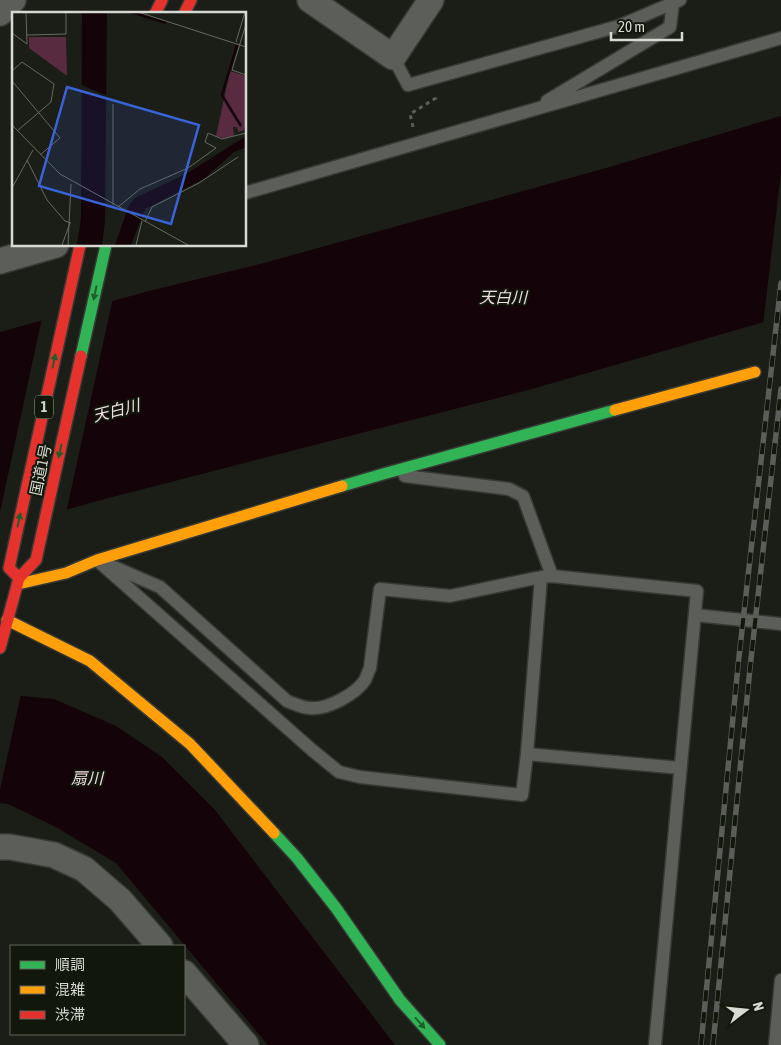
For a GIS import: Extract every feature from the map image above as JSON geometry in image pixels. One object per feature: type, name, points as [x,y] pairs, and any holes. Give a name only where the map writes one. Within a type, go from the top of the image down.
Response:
[{"type":"main road","points":[[156,12],[162,0]]},
{"type":"main road","points":[[185,12],[191,0]]},
{"type":"main road","name":"国道1号","points":[[18,581],[9,568],[72,246]]},
{"type":"main road","name":"国道1号","points":[[0,648],[18,581],[36,560],[106,246]]},
{"type":"main road","points":[[18,581],[66,572],[97,560],[383,474],[755,372]]},
{"type":"main road","points":[[7,620],[90,662],[190,744],[246,801],[297,858],[336,908],[400,1000],[440,1045]]},
{"type":"street","points":[[0,13],[13,0]]},
{"type":"street","points":[[310,0],[392,57],[431,0]]},
{"type":"street","points":[[0,261],[72,246]]},
{"type":"street","points":[[0,847],[10,846],[54,855],[84,869],[120,900],[159,945]]},
{"type":"street","points":[[185,974],[246,1045]]},
{"type":"lane","points":[[392,57],[408,85],[619,26],[676,2]]},
{"type":"lane","points":[[532,110],[670,27],[676,2]]},
{"type":"lane","points":[[246,192],[781,38]]},
{"type":"lane","points":[[97,560],[339,772],[360,778],[522,795],[546,576],[523,496],[510,489],[383,474]]},
{"type":"lane","points":[[97,560],[160,587],[287,701],[300,707],[312,709],[344,698],[356,690],[365,680],[370,668],[380,589],[450,596],[546,576],[697,591],[655,1045]]},
{"type":"lane","points":[[695,615],[781,624]]},
{"type":"lane","points":[[527,754],[680,768]]},
{"type":"lane","points":[[775,1045],[781,980]]},
{"type":"path","points":[[418,143],[410,114],[436,98],[435,78]]},
{"type":"water","name":"天白川","points":[[781,116],[781,317],[532,389],[97,501],[0,529],[0,332],[149,291],[264,263],[606,168]]},
{"type":"water","name":"扇川","points":[[0,694],[54,699],[116,726],[162,757],[215,810],[395,1045],[268,1045],[116,863],[54,826],[8,804],[0,803]]},
{"type":"pier","points":[[781,172],[781,319],[763,325]]},
{"type":"pier","points":[[113,298],[66,513],[0,531],[0,512],[42,318]]},
{"type":"pier","points":[[0,692],[21,694],[0,790]]},
{"type":"railway","points":[[701,1045],[738,666],[781,283]]},
{"type":"railway","points":[[713,1045],[750,668],[781,389]]},
{"type":"traffic: fast","points":[[81,356],[106,246]]},
{"type":"traffic: fast","points":[[342,486],[615,410]]},
{"type":"traffic: fast","points":[[274,833],[297,858],[336,908],[400,1000],[440,1045]]},
{"type":"traffic: slow","points":[[615,410],[755,372]]},
{"type":"traffic: slow","points":[[18,584],[66,573],[97,560],[342,486]]},
{"type":"traffic: slow","points":[[7,620],[90,661],[190,744],[274,833]]},
{"type":"traffic: jam","points":[[156,12],[162,0]]},
{"type":"traffic: jam","points":[[185,12],[191,0]]},
{"type":"traffic: jam","points":[[19,578],[9,568],[80,246]]},
{"type":"traffic: jam","points":[[0,648],[19,578],[36,560],[81,356]]}]
